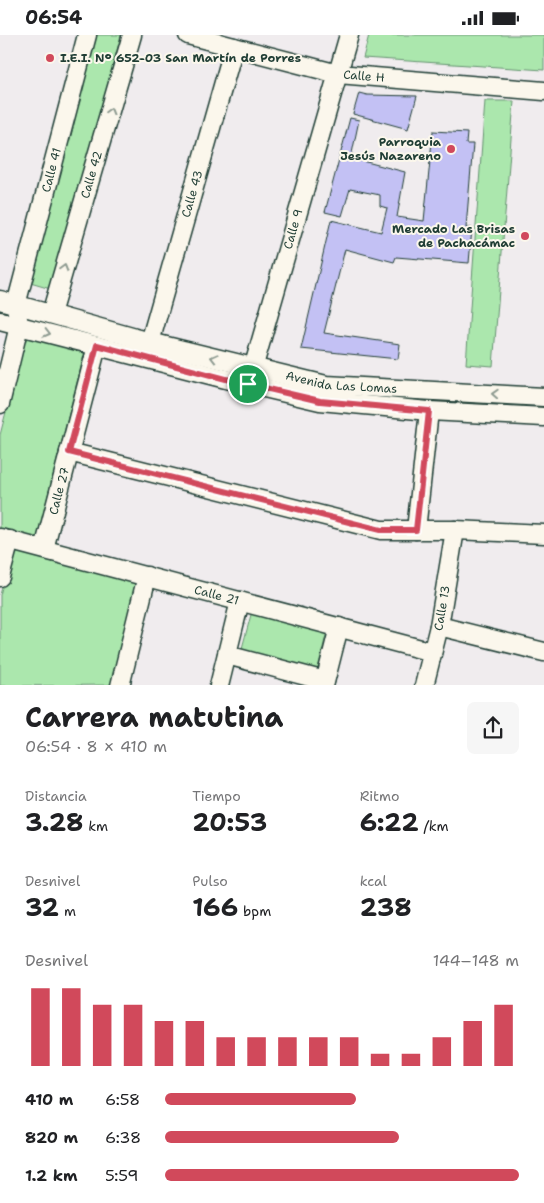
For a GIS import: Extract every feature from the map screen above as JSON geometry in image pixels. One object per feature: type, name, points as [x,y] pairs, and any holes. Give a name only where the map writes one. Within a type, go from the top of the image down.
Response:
[{"type":"street","name":"Calle 41","points":[[8,303],[88,35]]},
{"type":"street","name":"Calle 42","points":[[51,314],[132,35]]},
{"type":"street","name":"Calle H","points":[[188,35],[338,73],[544,91]]},
{"type":"street","name":"Calle 9","points":[[251,376],[349,35]]},
{"type":"street","name":"Calle 43","points":[[150,342],[234,47]]},
{"type":"street","name":"Avenida Las Lomas","points":[[8,303],[150,342],[320,401],[429,411],[544,417]]},
{"type":"street","points":[[0,404],[19,327],[8,303]]},
{"type":"street","name":"Avenida Las Lomas","points":[[0,321],[97,345],[251,376],[326,385],[544,397]]},
{"type":"street","name":"Calle 27","points":[[44,549],[97,345]]},
{"type":"street","points":[[416,530],[429,411]]},
{"type":"street","points":[[69,452],[381,530],[455,530],[544,535]]},
{"type":"street","name":"Calle 13","points":[[424,685],[439,626],[455,530]]},
{"type":"street","points":[[0,577],[5,539]]},
{"type":"street","name":"Calle 21","points":[[5,539],[432,652]]},
{"type":"street","points":[[120,685],[147,577]]},
{"type":"street","points":[[219,685],[240,601]]},
{"type":"street","points":[[439,626],[544,652]]},
{"type":"street","points":[[227,655],[324,683],[339,627]]},
{"type":"green space","points":[[92,35],[121,35],[54,290],[27,282]]},
{"type":"green space","points":[[369,35],[544,35],[544,70],[363,58]]},
{"type":"green space","points":[[485,101],[514,101],[493,366],[466,364]]},
{"type":"green space","points":[[26,335],[85,351],[36,542],[0,533],[0,435]]},
{"type":"green space","points":[[12,549],[139,583],[113,685],[0,685],[0,595]]},
{"type":"green space","points":[[252,611],[327,631],[317,672],[241,652]]},
{"type":"building","points":[[359,93],[367,95],[417,96],[408,129],[353,114]]},
{"type":"building","points":[[350,118],[359,120],[351,158],[405,172],[397,217],[424,221],[433,131],[467,133],[466,144],[473,144],[466,228],[472,228],[469,263],[396,257],[394,262],[345,249],[324,333],[400,344],[398,359],[301,349],[331,220],[381,232],[387,208],[380,206],[380,195],[350,189],[342,216],[325,212]]},
{"type":"place","name":"I.E.I. N° 652-03 San Martín de Porres","points":[[50,58]]},
{"type":"place","name":"Parroquia Jesús Nazareno","points":[[451,149]]},
{"type":"place","name":"Mercado Las Brisas de Pachacámac","points":[[525,236]]},
{"type":"route","points":[[97,345],[248,384],[320,401],[429,411],[416,530],[381,530],[69,452],[97,345]]}]
